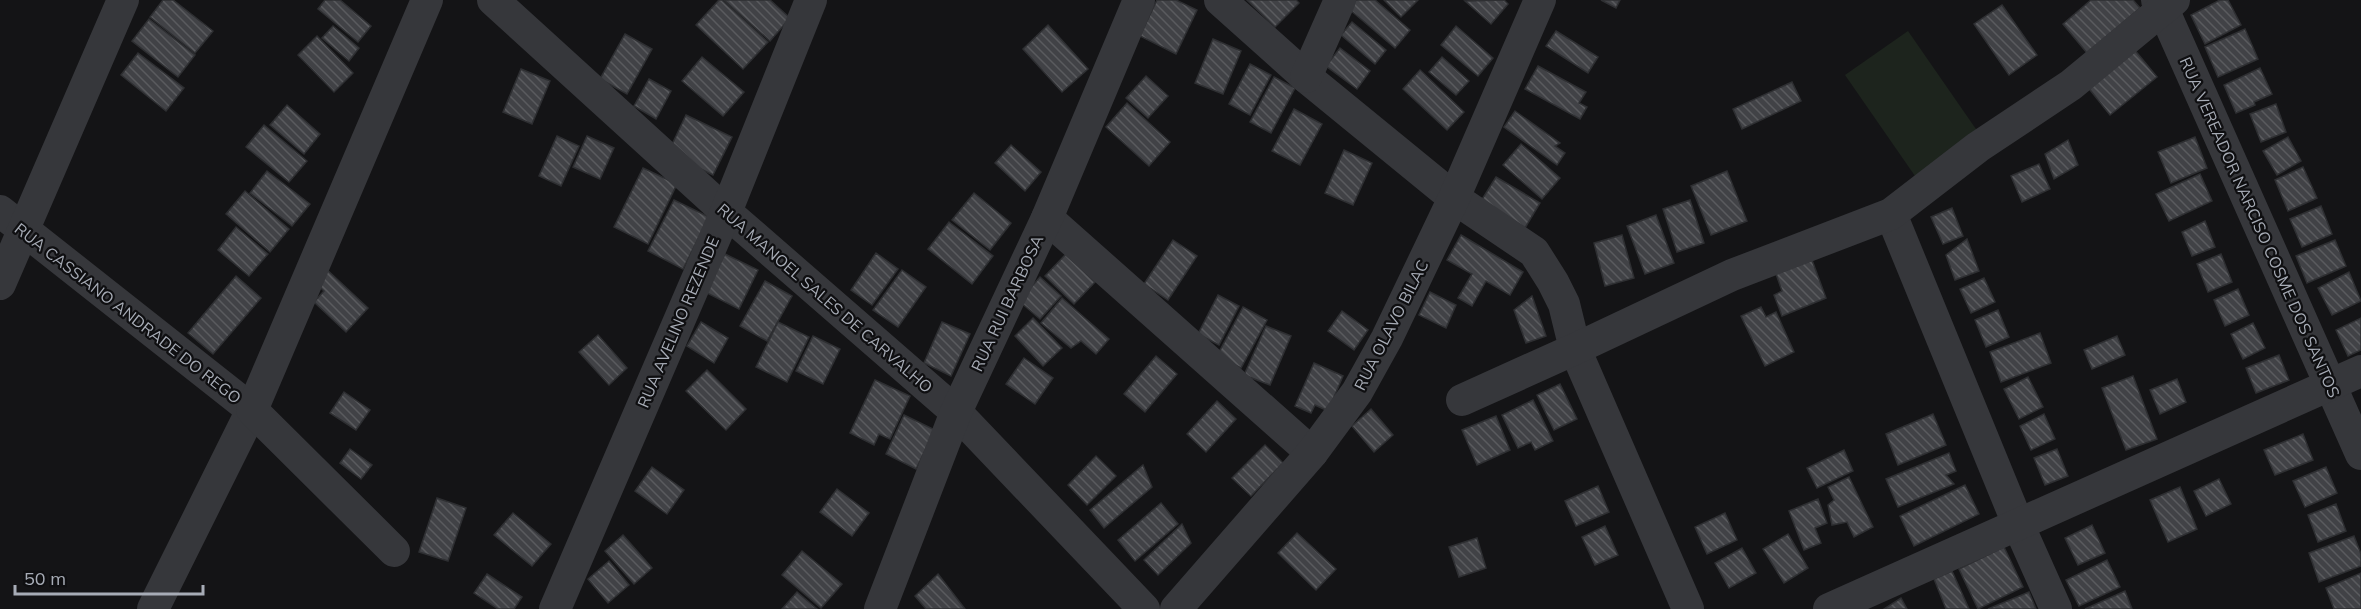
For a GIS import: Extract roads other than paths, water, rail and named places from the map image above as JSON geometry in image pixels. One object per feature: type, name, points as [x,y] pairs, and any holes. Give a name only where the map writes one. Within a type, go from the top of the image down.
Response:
[{"type":"street","points":[[0,284],[11,221],[123,0]]},
{"type":"street","points":[[394,551],[252,410],[427,0]]},
{"type":"street","name":"RUA MANOEL SALES DE CARVALHO","points":[[493,0],[726,212],[956,412],[1144,609]]},
{"type":"street","name":"RUA AVELINO REZENDE","points":[[555,609],[726,212],[811,0]]},
{"type":"street","name":"RUA RUI BARBOSA","points":[[880,609],[956,412],[1047,218],[1139,0]]},
{"type":"street","points":[[1220,0],[1306,77],[1454,198],[1534,252],[1564,304],[1575,349],[1688,609]]},
{"type":"street","points":[[1306,77],[1340,0]]},
{"type":"street","name":"RUA OLAVO BILAC","points":[[1176,609],[1312,453],[1362,383],[1387,338],[1454,198],[1540,0]]},
{"type":"street","points":[[1462,400],[1732,275],[1891,214],[1978,147],[2071,85],[2165,3]]},
{"type":"street","name":"RUA VEREADOR NARCISO COSME DOS SANTOS","points":[[2165,3],[2361,454]]},
{"type":"street","points":[[1891,214],[2018,524],[2056,609]]},
{"type":"street","points":[[1047,218],[1312,453]]},
{"type":"street","name":"RUA CASSIANO ANDRADE DO REGO","points":[[11,221],[252,410],[153,609]]},
{"type":"street","points":[[1829,609],[2361,371]]}]
